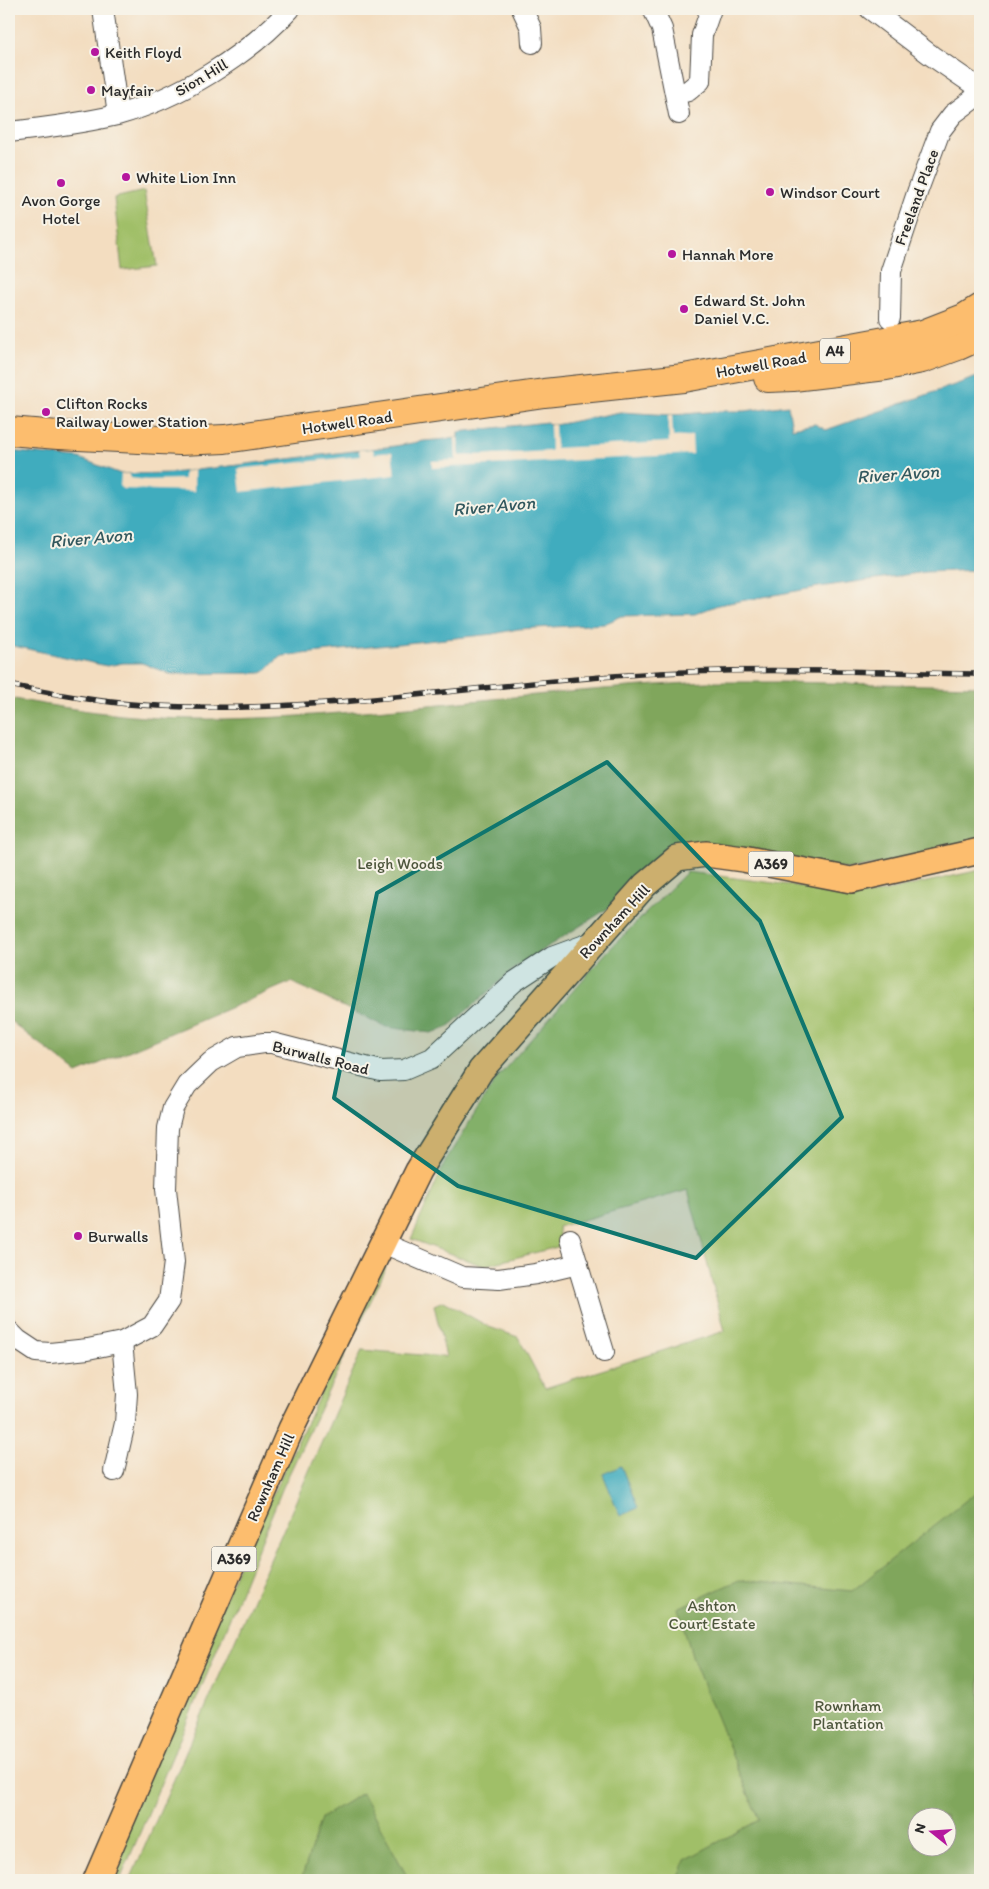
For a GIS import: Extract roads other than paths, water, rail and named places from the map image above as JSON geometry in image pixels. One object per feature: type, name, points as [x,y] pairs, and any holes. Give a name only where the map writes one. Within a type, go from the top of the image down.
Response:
[{"type":"highway","name":"Hotwell Road","points":[[9,430],[58,436],[202,441],[225,440],[544,393],[684,378],[923,334],[964,318],[980,308]]},
{"type":"highway","name":"Hotwell Road","points":[[684,378],[793,377],[886,366],[922,359],[980,336]]},
{"type":"main road","name":"Rownham Hill","points":[[96,1880],[291,1428],[418,1171],[481,1070],[645,885],[677,858],[706,854],[851,880],[980,851]]},
{"type":"street","points":[[103,9],[118,114]]},
{"type":"street","name":"Sion Hill","points":[[9,132],[46,128],[118,114],[170,96],[238,55],[290,9]]},
{"type":"street","points":[[522,9],[531,28],[532,43]]},
{"type":"street","points":[[654,9],[662,29],[679,114]]},
{"type":"street","points":[[676,94],[688,91],[700,81],[702,35],[711,9]]},
{"type":"street","points":[[870,9],[932,56],[980,89]]},
{"type":"street","name":"Freeland Place","points":[[890,318],[891,271],[940,132],[953,114],[980,94]]},
{"type":"street","name":"Burwalls Road","points":[[9,1331],[18,1340],[40,1353],[88,1349],[122,1342],[152,1326],[169,1301],[174,1262],[166,1189],[168,1128],[172,1108],[188,1085],[212,1062],[237,1047],[272,1043],[381,1071],[404,1070],[432,1058],[514,982],[552,957],[593,942]]},
{"type":"street","points":[[570,1239],[604,1352]]},
{"type":"street","points":[[383,1243],[462,1277],[499,1279],[536,1274],[578,1264]]},
{"type":"street","points":[[114,1471],[125,1423],[126,1394],[122,1342]]},
{"type":"water","name":"River Avon","points":[[980,376],[980,570],[926,572],[819,587],[718,605],[695,614],[622,616],[604,624],[518,629],[493,634],[283,656],[261,673],[170,674],[142,663],[123,663],[107,666],[9,645],[9,451],[79,458],[121,474],[172,473],[458,438],[458,432],[547,422],[550,425],[555,425],[620,412],[672,415],[745,411],[788,405],[792,428],[815,424],[826,430]]},
{"type":"water","points":[[621,1466],[638,1508],[620,1516],[603,1474]]},
{"type":"railway","points":[[9,685],[102,701],[159,706],[218,707],[277,706],[335,702],[628,675],[716,671],[980,674]]},
{"type":"place","name":"Keith Floyd","points":[[95,52]]},
{"type":"place","name":"Mayfair","points":[[91,90]]},
{"type":"place","name":"White Lion Inn","points":[[126,177]]},
{"type":"place","name":"Avon Gorge Hotel","points":[[61,183]]},
{"type":"place","name":"Windsor Court","points":[[770,192]]},
{"type":"place","name":"Hannah More","points":[[672,254]]},
{"type":"place","name":"Edward St. John Daniel V.C.","points":[[684,309]]},
{"type":"place","name":"Clifton Rocks Railway Lower Station","points":[[46,412]]},
{"type":"place","name":"Burwalls","points":[[78,1236]]},
{"type":"park label","name":"Leigh Woods","points":[[400,863]]},
{"type":"park label","name":"Ashton Court Estate","points":[[712,1614]]},
{"type":"park label","name":"Rownham Plantation","points":[[848,1714]]}]
